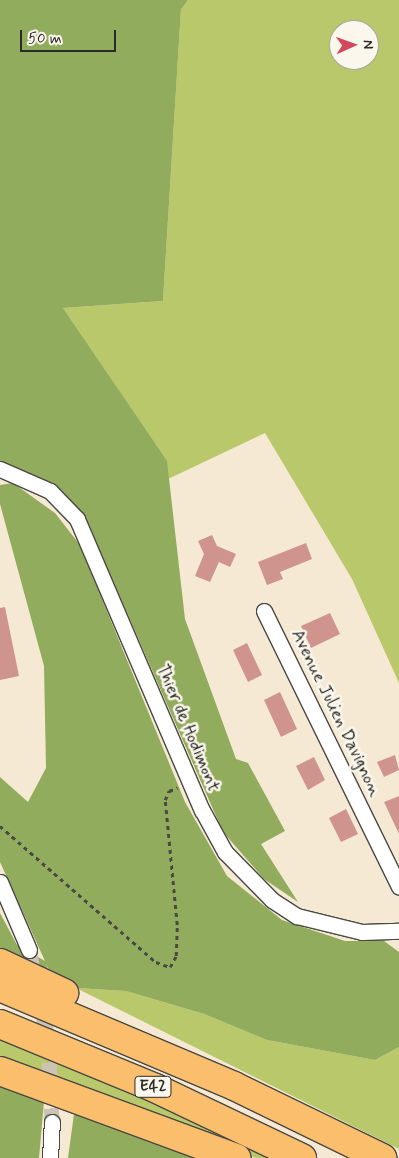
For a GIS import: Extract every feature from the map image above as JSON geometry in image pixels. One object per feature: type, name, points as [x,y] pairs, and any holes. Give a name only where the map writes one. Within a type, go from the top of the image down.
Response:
[{"type":"highway","points":[[0,963],[119,1020],[234,1086]]},
{"type":"highway","name":"E42","points":[[0,987],[234,1086],[382,1158]]},
{"type":"highway","name":"E42","points":[[0,1024],[155,1088],[302,1158]]},
{"type":"highway","points":[[0,1070],[236,1158]]},
{"type":"street","name":"Thier de Hodimont","points":[[0,469],[50,491],[77,519],[190,782],[224,852],[272,900],[326,926],[399,931]]},
{"type":"street","name":"Avenue Julien Davignon","points":[[264,611],[399,887]]},
{"type":"street","points":[[0,882],[29,950]]},
{"type":"street","points":[[50,1158],[52,1122]]},
{"type":"path","points":[[0,826],[156,962],[170,967],[176,956],[177,925],[165,800],[169,791],[190,782]]},
{"type":"green space","points":[[0,0],[188,0],[181,9],[163,301],[63,308],[167,461],[185,619],[236,759],[248,763],[285,831],[261,844],[298,902],[264,879],[223,832],[85,517],[61,490],[0,461]]},
{"type":"green space","points":[[188,0],[399,0],[399,683],[352,579],[265,433],[166,480],[166,461],[63,308],[163,301],[181,8]]},
{"type":"green space","points":[[13,483],[55,513],[80,545],[185,802],[227,876],[282,920],[345,941],[384,941],[399,952],[399,1047],[375,1060],[267,1040],[204,1014],[126,991],[76,988],[51,975],[46,964],[50,976],[0,951],[0,913],[17,945],[45,961],[0,862],[0,777],[28,802],[46,768],[44,666],[0,504],[0,485]]},
{"type":"green space","points":[[76,988],[126,991],[204,1014],[267,1040],[375,1060],[399,1047],[399,1149]]},
{"type":"green space","points":[[0,1038],[117,1086],[271,1158],[256,1158],[0,1062]]},
{"type":"green space","points":[[0,1085],[44,1101],[39,1158],[0,1158]]},
{"type":"green space","points":[[74,1114],[193,1158],[68,1158]]},
{"type":"building","points":[[212,535],[217,546],[236,554],[230,567],[219,562],[210,582],[195,576],[204,554],[198,541]]},
{"type":"building","points":[[306,543],[312,559],[280,572],[283,579],[267,585],[258,562]]},
{"type":"building","points":[[5,607],[19,676],[0,680],[0,608]]},
{"type":"building","points":[[330,613],[340,634],[311,648],[301,626]]},
{"type":"building","points":[[247,643],[262,675],[248,682],[233,650]]},
{"type":"building","points":[[280,692],[297,729],[281,737],[264,700]]},
{"type":"building","points":[[395,755],[399,770],[384,777],[377,762]]},
{"type":"building","points":[[314,757],[325,780],[308,790],[296,766]]},
{"type":"building","points":[[399,796],[399,834],[384,802]]},
{"type":"building","points":[[346,809],[358,834],[341,842],[329,818]]},
{"type":"tunnel","points":[[29,950],[48,1039],[52,1122]]}]
